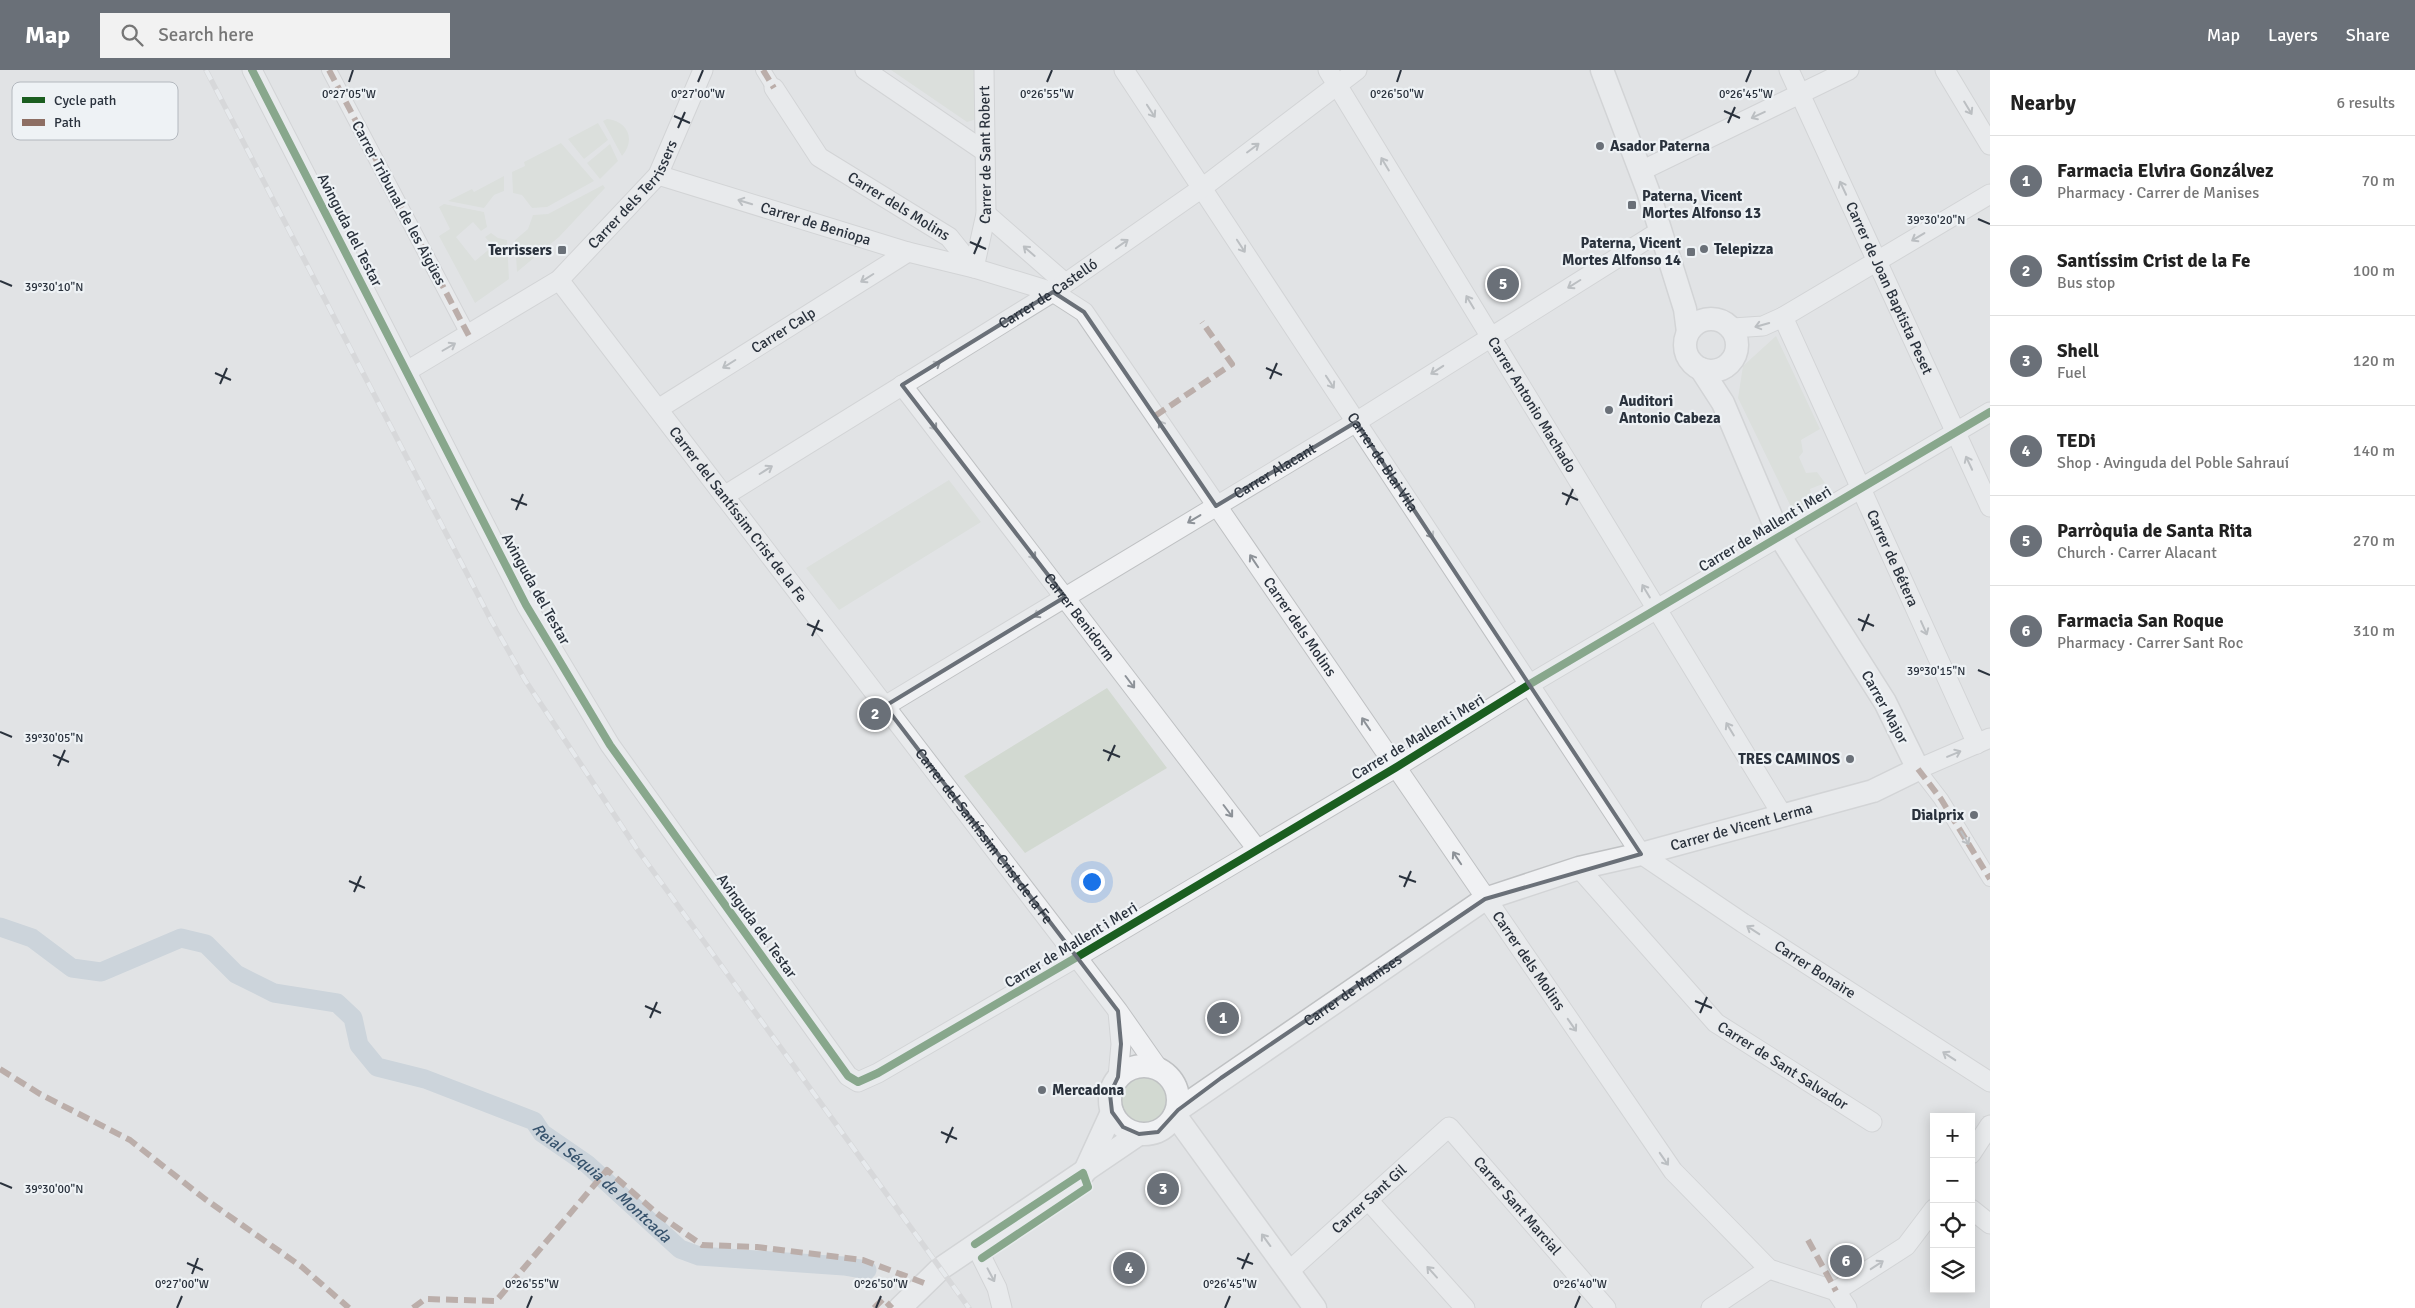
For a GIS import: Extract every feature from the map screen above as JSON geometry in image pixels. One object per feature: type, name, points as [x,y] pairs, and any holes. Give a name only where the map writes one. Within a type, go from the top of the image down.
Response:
[{"type":"street","name":"Avinguda del Testar","points":[[252,70],[526,605],[610,745],[848,1076],[858,1082]]},
{"type":"street","name":"Carrer Tribunal de les Aigües","points":[[329,70],[469,336]]},
{"type":"street","name":"Carrer dels Terrissers","points":[[407,371],[469,336],[559,280],[658,175],[703,70]]},
{"type":"street","name":"Carrer dels Molins","points":[[763,70],[819,157],[949,237],[974,268],[1059,288]]},
{"type":"street","points":[[865,70],[984,151]]},
{"type":"street","name":"Carrer de Sant Robert","points":[[974,268],[986,214],[984,70]]},
{"type":"street","name":"Carrer de Blai Vila","points":[[1124,70],[1641,854]]},
{"type":"street","name":"Carrer de Castelló","points":[[724,496],[1059,288],[1202,188],[1333,77],[1357,70]]},
{"type":"street","points":[[1602,70],[1645,181],[1699,304],[1711,318]]},
{"type":"street","name":"Carrer de Joan Baptista Peset","points":[[1789,70],[1990,507]]},
{"type":"street","points":[[1645,181],[1849,70]]},
{"type":"street","points":[[1945,70],[1990,145]]},
{"type":"street","name":"Carrer Antonio Machado","points":[[1333,77],[1783,816]]},
{"type":"street","name":"Carrer de Beniopa","points":[[658,175],[908,252],[974,268]]},
{"type":"street","points":[[1645,181],[1684,309],[1688,332],[1685,347],[1690,360],[1701,370],[1716,371],[1730,364]]},
{"type":"street","points":[[1732,328],[1763,326],[1783,317],[1990,194]]},
{"type":"street","name":"Carrer dels Molins","points":[[986,214],[1084,312],[1673,1171],[1768,1270]]},
{"type":"street","name":"Carrer Alacant","points":[[886,706],[1356,422],[1490,336],[1660,231]]},
{"type":"street","name":"Carrer Calp","points":[[658,409],[908,252]]},
{"type":"street","name":"Carrer del Santíssim Crist de la Fe","points":[[559,280],[1166,1074]]},
{"type":"street","name":"Carrer de Bétera","points":[[1783,317],[1861,488],[1984,741]]},
{"type":"street","points":[[1688,332],[1697,322],[1711,318],[1723,321],[1732,328],[1738,340],[1737,353],[1730,364],[1723,403]]},
{"type":"street","name":"Carrer Major","points":[[1701,370],[1723,403],[1779,535],[1886,702],[1918,769],[1941,799],[1990,880]]},
{"type":"street","name":"Carrer Benidorm","points":[[902,385],[1257,849]]},
{"type":"street","name":"Carrer de Mallent i Meri","points":[[858,1082],[878,1073],[1077,958],[1395,768],[1530,684],[1658,610],[1779,535],[1990,412]]},
{"type":"street","name":"Carrer de Vicent Lerma","points":[[1485,899],[1579,868],[1641,854],[1873,791],[1918,769],[1984,741]]},
{"type":"street","name":"Carrer Bonaire","points":[[1641,854],[1743,923],[1990,1082]]},
{"type":"street","name":"Carrer de Sant Salvador","points":[[1579,868],[1716,1023],[1872,1122]]},
{"type":"street","name":"Carrer de Manises","points":[[1176,1112],[1220,1078],[1485,899]]},
{"type":"street","points":[[1118,1011],[1122,1044],[1118,1077],[1110,1094],[1112,1112],[1123,1127],[1139,1134]]},
{"type":"street","points":[[900,1308],[940,1269],[975,1244],[1139,1134],[1158,1132],[1176,1112],[1179,1095],[1166,1074],[1136,1066],[1118,1077]]},
{"type":"street","name":"Carrer de Manises","points":[[1166,1074],[1196,1083],[1220,1078]]},
{"type":"street","points":[[1083,1173],[1112,1112]]},
{"type":"street","points":[[1176,1112],[1288,1272],[1316,1308]]},
{"type":"street","points":[[1975,1148],[1990,1125]]},
{"type":"street","name":"Carrer Sant Gil","points":[[1288,1272],[1449,1127]]},
{"type":"street","name":"Carrer Sant Marcial","points":[[1449,1127],[1606,1308]]},
{"type":"street","points":[[1368,1200],[1465,1308]]},
{"type":"street","points":[[1975,1212],[1990,1224]]},
{"type":"street","points":[[1836,1291],[1906,1246],[1930,1214]]},
{"type":"street","points":[[975,1244],[997,1288],[1002,1308]]},
{"type":"street","points":[[1711,1308],[1768,1270],[1836,1291],[1847,1308]]},
{"type":"highlighted area","points":[[1053,292],[1084,312],[1216,506],[1356,422],[1641,854],[1485,899],[1221,1078],[1178,1110],[1158,1132],[1139,1134],[1123,1127],[1112,1112],[1110,1094],[1118,1077],[1121,1044],[1118,1011],[885,706],[1065,597],[902,385]]},
{"type":"shaded area","points":[[891,70],[974,70],[977,119],[967,122]]},
{"type":"shaded area","points":[[607,119],[620,123],[628,132],[629,144],[622,156],[603,121]]},
{"type":"shaded area","points":[[598,123],[608,140],[584,159],[568,139]]},
{"type":"shaded area","points":[[561,143],[594,181],[547,207],[532,208],[522,195],[513,193],[512,172],[525,166],[524,162]]},
{"type":"shaded area","points":[[610,144],[618,161],[600,179],[587,163]]},
{"type":"shaded area","points":[[504,176],[504,191],[494,195],[484,208],[448,201],[472,189],[474,192]]},
{"type":"shaded area","points":[[603,185],[605,188],[559,237],[517,272],[515,240],[528,229],[533,215],[548,214]]},
{"type":"shaded area","points":[[444,204],[484,212],[487,227],[481,231],[473,222],[456,237],[475,261],[493,246],[485,237],[491,233],[498,238],[507,240],[509,279],[475,303],[439,236],[450,229],[439,207]]},
{"type":"shaded area","points":[[1776,336],[1820,429],[1801,440],[1803,452],[1799,457],[1806,473],[1817,472],[1825,483],[1810,489],[1813,503],[1793,511],[1738,398],[1743,366]]},
{"type":"shaded area","points":[[949,480],[981,522],[839,610],[806,568]]},
{"type":"shaded area","points":[[1107,688],[1167,768],[1025,853],[964,776]]},
{"type":"shaded area","points":[[1139,1077],[1149,1077],[1163,1087],[1167,1100],[1163,1113],[1157,1119],[1149,1123],[1139,1123],[1125,1113],[1121,1105],[1121,1095],[1131,1081]]},
{"type":"waterway","name":"Reial Séquia de Montcada","points":[[0,927],[32,938],[72,968],[101,972],[181,938],[206,944],[236,974],[274,993],[337,1003],[353,1018],[359,1045],[377,1067],[425,1079],[534,1121],[542,1133],[587,1164],[680,1249],[699,1256],[844,1266],[867,1270]]},
{"type":"railway","points":[[206,70],[491,620],[525,680],[637,849],[969,1308]]},
{"type":"marked path","points":[[329,70],[469,336]]},
{"type":"marked path","points":[[763,70],[774,88]]},
{"type":"marked path","points":[[1155,416],[1232,364],[1202,322]]},
{"type":"marked path","points":[[1918,769],[1941,799],[1990,879]]},
{"type":"marked path","points":[[0,1069],[40,1094],[130,1140],[205,1199],[302,1267],[349,1308]]},
{"type":"marked path","points":[[413,1308],[425,1299],[496,1301],[607,1170],[659,1215],[702,1245],[757,1247],[863,1260],[924,1283]]},
{"type":"marked path","points":[[1808,1240],[1836,1291]]},
{"type":"marked path","points":[[874,1308],[883,1299],[892,1308]]},
{"type":"cycle path","points":[[252,70],[526,605],[610,745],[848,1076],[858,1082],[878,1073],[1077,957],[1395,768],[1530,684],[1990,412]]},
{"type":"cycle path","points":[[975,1244],[1083,1173],[1088,1187],[982,1258]]},
{"type":"place","name":"Asador Paterna","points":[[1600,146]]},
{"type":"place","name":"Paterna, Vicent Mortes Alfonso 13","points":[[1632,205]]},
{"type":"place","name":"Telepizza","points":[[1704,249]]},
{"type":"place","name":"Terrissers","points":[[562,250]]},
{"type":"place","name":"Paterna, Vicent Mortes Alfonso 14","points":[[1691,252]]},
{"type":"place","name":"Parròquia de Santa Rita","points":[[1503,284]]},
{"type":"place","name":"Auditori Antonio Cabeza","points":[[1609,410]]},
{"type":"place","name":"Santíssim Crist de la Fe","points":[[875,714]]},
{"type":"place","name":"TRES CAMINOS","points":[[1850,759]]},
{"type":"place","name":"Dialprix","points":[[1974,815]]},
{"type":"place","name":"Farmacia Elvira Gonzálvez","points":[[1223,1018]]},
{"type":"place","name":"Mercadona","points":[[1042,1090]]},
{"type":"place","name":"Shell","points":[[1163,1189]]},
{"type":"place","name":"Farmacia San Roque","points":[[1846,1261]]},
{"type":"place","name":"TEDi","points":[[1129,1268]]}]
